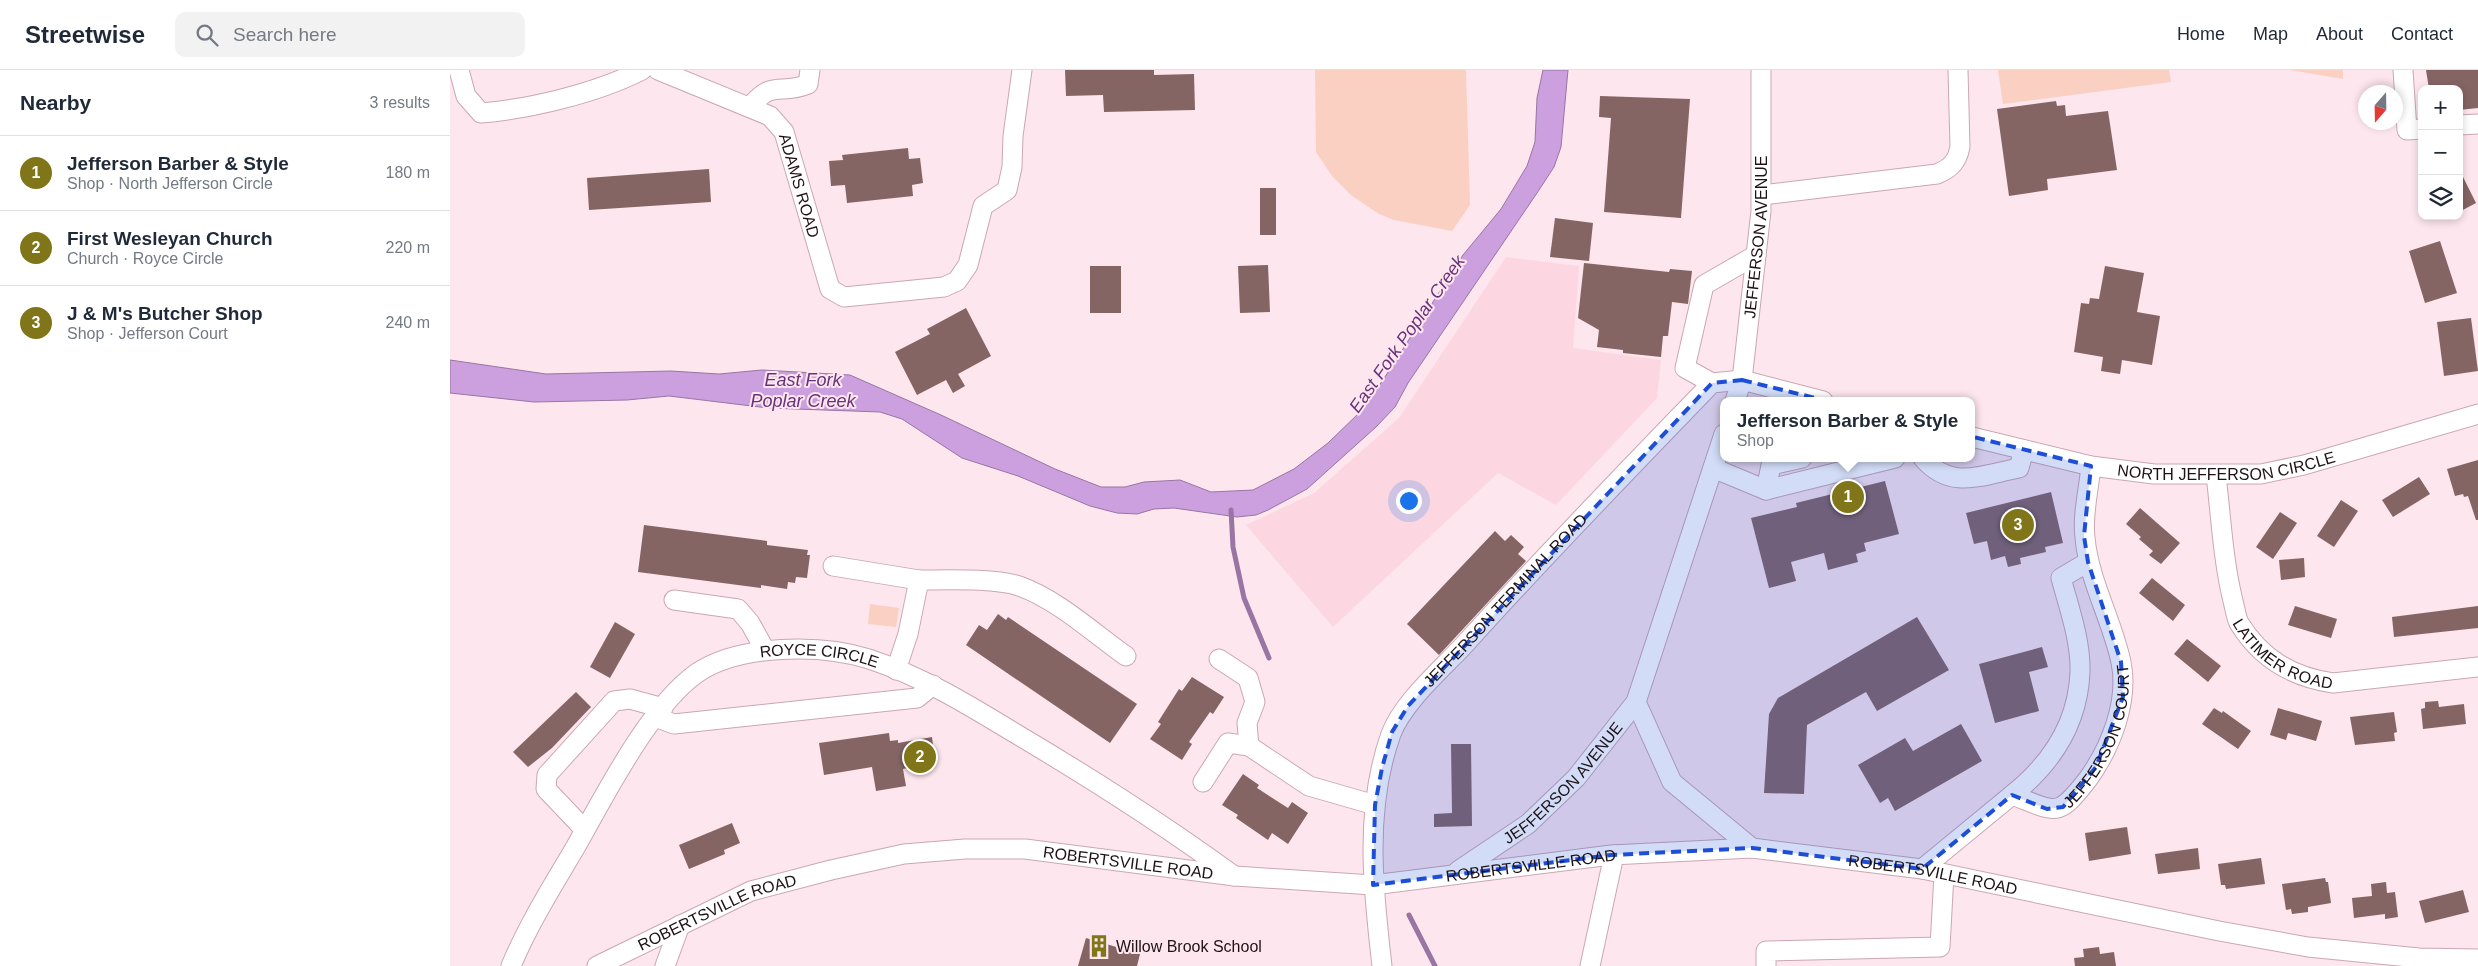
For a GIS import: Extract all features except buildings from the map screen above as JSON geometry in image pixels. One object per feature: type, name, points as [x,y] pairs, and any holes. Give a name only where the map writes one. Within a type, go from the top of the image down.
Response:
[{"type":"street","points":[[459,70],[466,96],[480,114],[504,112],[565,97],[627,78],[642,70]]},
{"type":"street","name":"ADAMS ROAD","points":[[658,70],[770,116],[784,132],[830,288],[844,298],[944,287],[957,281],[968,265],[983,206],[1007,190],[1012,167],[1013,136],[1022,70]]},
{"type":"street","points":[[750,107],[762,92],[770,89],[800,88],[808,84],[810,70]]},
{"type":"street","name":"JEFFERSON AVENUE","points":[[1736,397],[1742,380],[1762,195],[1761,70]]},
{"type":"street","points":[[1762,195],[1937,174],[1946,170],[1958,158],[1958,70]]},
{"type":"street","points":[[2403,70],[2407,130],[2418,129]]},
{"type":"street","points":[[2463,125],[2478,124]]},
{"type":"street","points":[[1756,255],[1704,285],[1684,368],[1712,383],[1742,380],[1808,397]]},
{"type":"street","name":"JEFFERSON TERMINAL ROAD","points":[[1373,885],[1375,805],[1382,768],[1392,732],[1408,706],[1499,606],[1712,383]]},
{"type":"street","name":"NORTH JEFFERSON CIRCLE","points":[[1975,438],[2091,466],[2154,474],[2262,474],[2304,465],[2478,414]]},
{"type":"street","name":"JEFFERSON AVENUE","points":[[1455,874],[1528,824],[1576,778],[1636,702],[1720,446]]},
{"type":"street","points":[[1926,462],[1934,472],[1956,480],[2020,468],[2024,450]]},
{"type":"street","points":[[1766,490],[1771,466],[1786,462]]},
{"type":"street","points":[[1713,468],[1766,490],[1876,462]]},
{"type":"street","name":"JEFFERSON COURT","points":[[2012,795],[2048,809],[2063,807],[2069,803],[2096,767],[2114,729],[2123,697],[2121,662],[2088,562],[2084,536],[2091,466]]},
{"type":"street","name":"LATIMER ROAD","points":[[2216,475],[2228,574],[2238,622],[2258,648],[2273,662],[2311,680],[2333,683],[2478,667]]},
{"type":"street","points":[[1922,869],[2033,778],[2056,749],[2068,725],[2076,702],[2080,671],[2077,643],[2060,578],[2088,562]]},
{"type":"street","points":[[833,566],[919,580],[974,580],[1018,586],[1048,600],[1126,656]]},
{"type":"street","points":[[896,670],[908,634],[919,580]]},
{"type":"street","points":[[674,600],[738,609],[750,622],[765,650]]},
{"type":"street","name":"ROYCE CIRCLE","points":[[511,966],[520,944],[632,749],[659,712],[679,688],[697,673],[718,662],[765,650],[796,648],[826,651],[867,659],[933,685],[1057,758],[1190,844],[1235,876]]},
{"type":"street","points":[[1219,660],[1248,678],[1255,702],[1247,723],[1248,746]]},
{"type":"street","points":[[585,830],[546,789],[547,775],[614,702],[630,699],[659,712],[674,724],[917,698],[933,685]]},
{"type":"street","name":"JEFFERSON AVENUE","points":[[1636,702],[1672,782],[1752,848]]},
{"type":"street","points":[[1203,782],[1228,744],[1248,746],[1309,786],[1375,805]]},
{"type":"street","name":"ROBERTSVILLE ROAD","points":[[596,966],[751,892],[830,870],[904,854],[965,849],[1025,849],[1235,876],[1373,885],[1614,855],[1752,848],[1922,869],[2219,931],[2308,947],[2419,958],[2478,959]]},
{"type":"street","points":[[1590,966],[1614,855]]},
{"type":"street","points":[[1766,958],[1857,957],[1940,947],[1944,874]]},
{"type":"street","points":[[1373,885],[1382,966]]},
{"type":"street","points":[[665,966],[680,925]]},
{"type":"highlighted area","points":[[1742,380],[2091,466],[2084,536],[2088,562],[2121,662],[2123,697],[2096,767],[2063,807],[2047,809],[2012,795],[1922,869],[1752,848],[1611,855],[1373,885],[1375,805],[1382,768],[1392,732],[1408,706],[1712,383]]},
{"type":"shaded area","points":[[1315,70],[1466,70],[1470,205],[1452,231],[1394,220],[1379,214],[1351,195],[1332,176],[1316,152]]},
{"type":"shaded area","points":[[1998,70],[2169,70],[2171,82],[2003,104]]},
{"type":"shaded area","points":[[2290,70],[2343,70],[2343,79]]},
{"type":"shaded area","points":[[1506,257],[1579,266],[1573,348],[1661,360],[1657,398],[1556,505],[1498,473],[1333,627],[1246,525],[1314,493],[1399,418]]},
{"type":"shaded area","points":[[870,604],[899,608],[896,627],[868,624]]},
{"type":"water","name":"East Fork Poplar Creek","points":[[1543,70],[1568,70],[1561,147],[1554,167],[1408,383],[1395,407],[1376,427],[1307,489],[1256,515],[1237,517],[1174,508],[1154,509],[1137,514],[1117,513],[1090,506],[1018,476],[962,458],[902,419],[880,412],[768,408],[669,396],[627,400],[534,402],[450,393],[450,360],[546,374],[671,371],[719,374],[762,370],[850,375],[941,415],[1055,469],[1101,487],[1125,487],[1144,482],[1180,480],[1211,492],[1253,490],[1294,469],[1328,443],[1360,412],[1383,380],[1463,255],[1501,209],[1527,166],[1535,142],[1537,98]]},
{"type":"waterway","points":[[1231,510],[1233,547],[1244,598],[1269,658]]},
{"type":"waterway","points":[[1409,915],[1435,966]]},
{"type":"place","name":"Jefferson Barber & Style","points":[[1848,497]]},
{"type":"place","name":"J & M's Butcher Shop","points":[[2018,525]]},
{"type":"place","name":"First Wesleyan Church","points":[[920,757]]},
{"type":"place","name":"Willow Brook School","points":[[1099,946]]}]
